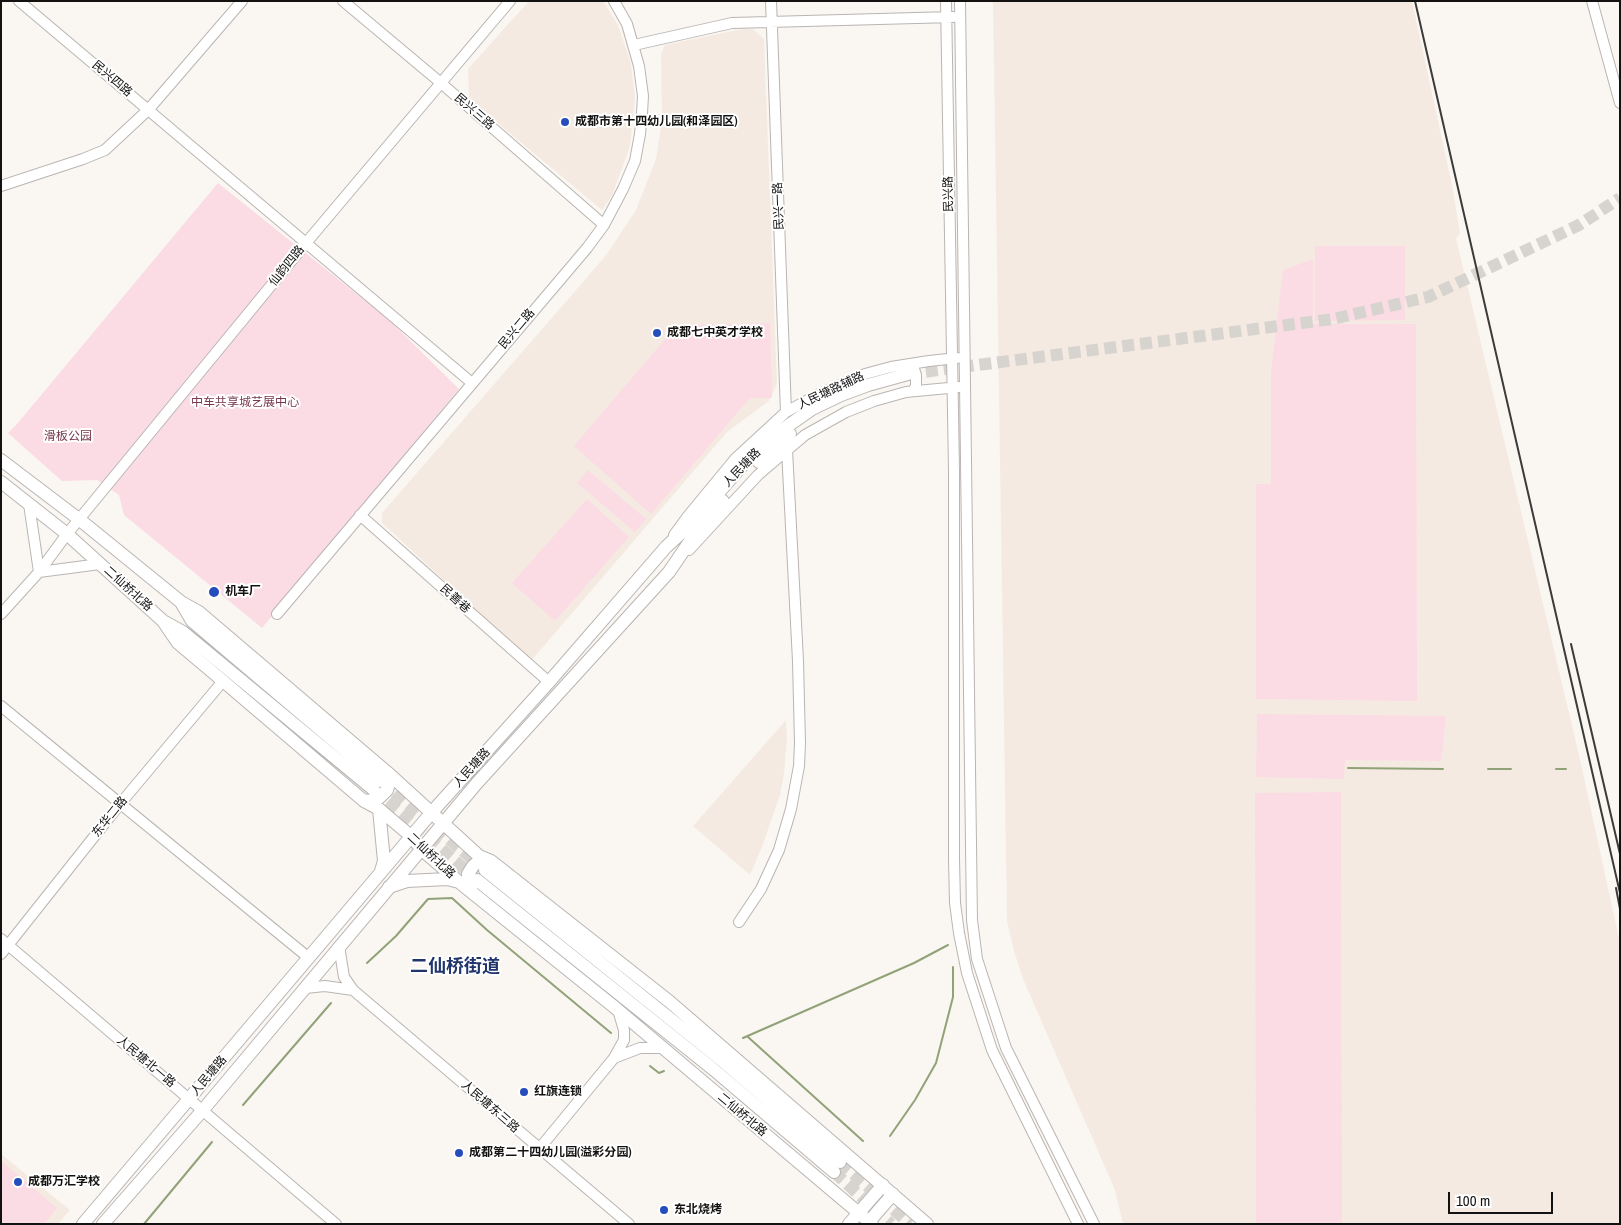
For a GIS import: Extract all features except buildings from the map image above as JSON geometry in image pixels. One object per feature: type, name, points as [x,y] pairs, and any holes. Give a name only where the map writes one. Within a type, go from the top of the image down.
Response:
[{"type":"main road","name":"人民塘路","points":[[82,1224],[432,812],[549,682],[666,547],[694,521],[740,468],[772,437],[812,409],[841,395],[888,379],[910,378]]},
{"type":"main road","name":"人民塘路","points":[[103,1224],[202,1111],[444,824],[477,782],[669,572],[697,531],[742,478],[779,443],[814,418],[846,402],[910,378]]},
{"type":"main road","points":[[1,460],[80,520],[181,602],[199,612],[381,781],[389,783],[380,797],[375,800],[364,801]]},
{"type":"main road","name":"二仙桥北路","points":[[1,482],[67,534],[163,621],[178,643],[364,801],[379,810],[412,837],[422,849],[459,882],[481,876],[618,1010],[870,1223]]},
{"type":"main road","points":[[163,621],[182,632],[381,781],[432,812],[479,856],[481,876],[719,1058],[837,1167]]},
{"type":"main road","points":[[379,810],[384,861],[379,875]]},
{"type":"main road","points":[[481,876],[670,1002],[927,1224]]},
{"type":"main road","points":[[389,887],[407,881],[446,879],[459,882]]},
{"type":"main road","points":[[849,1224],[883,1185]]},
{"type":"main road","points":[[870,1223],[893,1194]]},
{"type":"street","name":"民兴四路","points":[[19,1],[472,383]]},
{"type":"street","points":[[1,186],[93,156],[105,150],[149,109],[242,1]]},
{"type":"street","name":"民兴三路","points":[[343,1],[441,83],[604,225]]},
{"type":"street","name":"仙韵四路","points":[[1,614],[39,572],[67,534],[306,243],[510,1]]},
{"type":"street","name":"民兴二路","points":[[277,614],[604,225],[635,161],[640,134],[641,74],[627,24],[614,1]]},
{"type":"street","name":"民兴一路","points":[[772,1],[786,412]]},
{"type":"street","name":"民兴路","points":[[946,1],[952,359],[955,902],[967,973],[992,1050],[1078,1224]]},
{"type":"street","name":"民兴路","points":[[960,1],[972,920],[977,958],[1006,1048],[1094,1224]]},
{"type":"street","points":[[1592,1],[1620,104]]},
{"type":"street","points":[[634,44],[732,23],[960,17]]},
{"type":"street","name":"人民塘路辅路","points":[[669,572],[758,475],[805,435],[846,412],[874,401],[910,378],[952,359],[966,358]]},
{"type":"street","name":"人民塘路辅路","points":[[666,547],[688,516],[735,458],[786,412],[819,394],[865,374],[910,378],[952,387],[965,387]]},
{"type":"street","points":[[740,922],[762,889],[779,850],[792,809],[799,766],[798,660],[787,450]]},
{"type":"street","points":[[29,504],[39,572],[100,564]]},
{"type":"street","name":"民善巷","points":[[360,515],[549,682]]},
{"type":"street","name":"东华二路","points":[[1,954],[5,942],[223,681]]},
{"type":"street","points":[[1,706],[309,958]]},
{"type":"street","name":"人民塘北一路","points":[[5,942],[336,1224]]},
{"type":"street","name":"人民塘东三路","points":[[340,946],[344,976],[353,990],[629,1224]]},
{"type":"street","points":[[305,988],[325,986],[353,990]]},
{"type":"street","points":[[539,1148],[614,1058],[624,1040],[624,1030],[618,1010]]},
{"type":"street","points":[[614,1058],[640,1048],[662,1048]]},
{"type":"shaded area","name":"成都市第十四幼儿园(和泽园区)","points":[[529,1],[603,1],[618,25],[631,64],[635,98],[630,146],[612,196],[602,210],[469,99],[468,69]]},
{"type":"shaded area","points":[[993,1],[1412,1],[1453,190],[1460,234],[1456,238],[1579,755],[1620,943],[1620,1224],[1123,1224],[1115,1190],[1023,979],[1007,921]]},
{"type":"shaded area","name":"成都七中英才学校","points":[[742,29],[753,29],[764,39],[777,384],[769,401],[727,432],[531,661],[382,523],[382,513],[607,254],[636,210],[656,159],[662,120],[661,54],[665,45]]},
{"type":"shaded area","points":[[786,720],[787,739],[780,795],[750,875],[693,826]]},
{"type":"shaded area","name":"成都万汇学校","points":[[1,1154],[70,1210],[58,1224],[1,1224]]},
{"type":"green space","name":"中车共享城艺展中心","points":[[218,183],[388,319],[459,389],[262,628],[124,515],[119,495],[97,480],[62,481],[8,433]]},
{"type":"green space","points":[[1315,246],[1405,246],[1405,320],[1315,321]]},
{"type":"green space","points":[[1313,259],[1313,324],[1416,324],[1417,701],[1256,699],[1256,484],[1271,484],[1271,371],[1283,270]]},
{"type":"green space","points":[[770,323],[772,398],[750,398],[651,514],[574,446],[677,325]]},
{"type":"green space","points":[[588,470],[646,519],[635,532],[577,483]]},
{"type":"green space","points":[[587,499],[629,537],[555,621],[512,583]]},
{"type":"green space","points":[[1257,714],[1446,716],[1441,761],[1345,760],[1344,779],[1256,777]]},
{"type":"green space","points":[[1341,792],[1342,1224],[1256,1224],[1255,793]]},
{"type":"green space","name":"成都万汇学校","points":[[1,1161],[57,1208],[44,1224],[1,1224]]},
{"type":"waterway","points":[[1348,768],[1443,769]]},
{"type":"waterway","points":[[1488,769],[1511,769]]},
{"type":"waterway","points":[[1556,769],[1566,769]]},
{"type":"waterway","points":[[367,963],[396,936],[428,899],[452,898],[487,930],[611,1033]]},
{"type":"waterway","points":[[743,1038],[914,963],[948,945]]},
{"type":"waterway","points":[[890,1136],[915,1100],[936,1063],[953,997],[953,967]]},
{"type":"waterway","points":[[243,1105],[331,1003]]},
{"type":"waterway","points":[[748,1037],[863,1141]]},
{"type":"waterway","points":[[650,1066],[659,1073],[664,1071]]},
{"type":"waterway","points":[[144,1224],[212,1142]]},
{"type":"tunnel","points":[[908,374],[1333,319],[1428,297],[1579,225],[1620,198]]},
{"type":"tunnel","points":[[381,781],[485,870]]},
{"type":"tunnel","points":[[374,790],[476,879]]},
{"type":"tunnel","points":[[840,1162],[910,1224]]},
{"type":"tunnel","points":[[834,1172],[891,1224]]},
{"type":"railway","points":[[1415,1],[1620,893]]},
{"type":"railway","points":[[1571,644],[1620,854]]},
{"type":"railway","points":[[1616,888],[1620,909]]},
{"type":"place","name":"成都市第十四幼儿园(和泽园区)","points":[[565,122]]},
{"type":"place","name":"成都七中英才学校","points":[[657,333]]},
{"type":"place","name":"机车厂","points":[[214,592]]},
{"type":"place","name":"红旗连锁","points":[[524,1092]]},
{"type":"place","name":"成都第二十四幼儿园(溢彩分园)","points":[[459,1153]]},
{"type":"place","name":"成都万汇学校","points":[[18,1182]]},
{"type":"place","name":"东北烧烤","points":[[664,1210]]},
{"type":"district","name":"二仙桥街道","points":[[455,967]]},
{"type":"park label","name":"滑板公园","points":[[68,437]]}]
